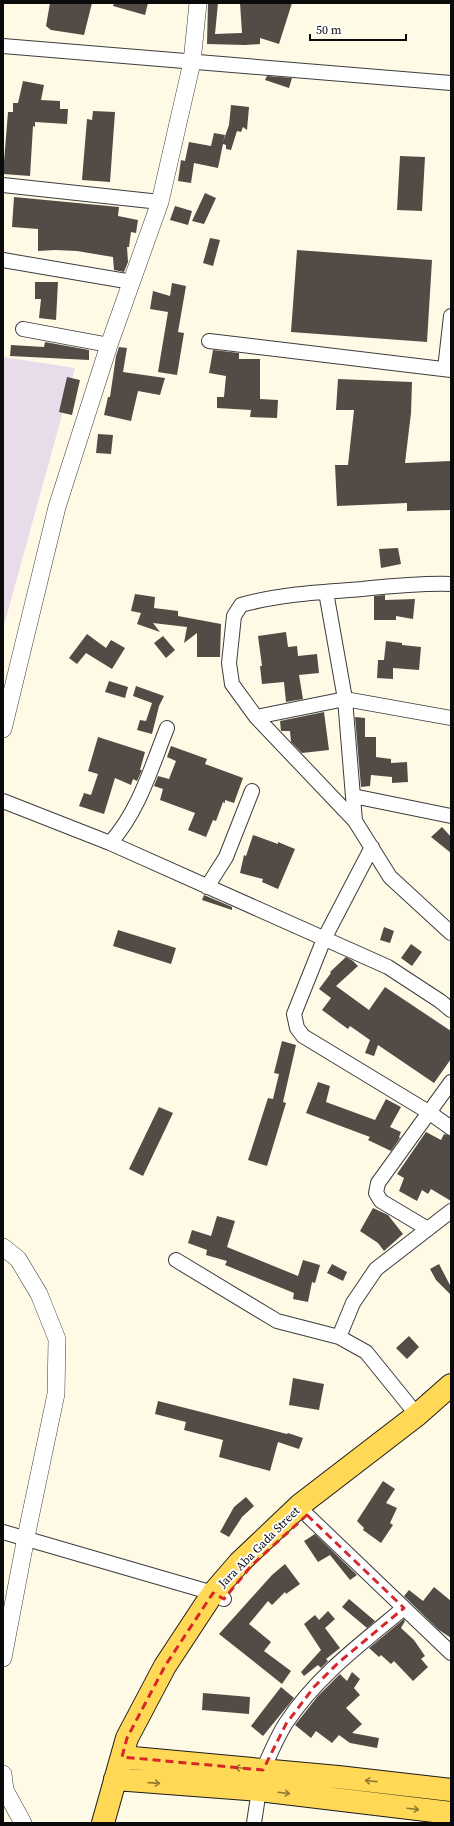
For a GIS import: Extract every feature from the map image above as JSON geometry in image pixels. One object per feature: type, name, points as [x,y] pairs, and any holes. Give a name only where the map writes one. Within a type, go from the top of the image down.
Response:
[{"type":"main road","name":"Jara Aba Gada Street","points":[[115,1823],[121,1780],[127,1758],[138,1742],[219,1596],[239,1563],[300,1505],[417,1415],[451,1385]]},
{"type":"main road","name":"Jara Aba Gada Street","points":[[219,1596],[307,1515],[451,1397]]},
{"type":"main road","points":[[127,1758],[451,1814]]},
{"type":"main road","name":"Jara Aba Gada Street","points":[[103,1823],[121,1780]]},
{"type":"main road","points":[[121,1780],[261,1780],[451,1790]]},
{"type":"street","points":[[3,729],[57,507],[109,345],[160,202],[192,62],[198,3]]},
{"type":"street","points":[[3,46],[451,83]]},
{"type":"street","points":[[3,185],[160,202]]},
{"type":"street","points":[[3,260],[132,282]]},
{"type":"street","points":[[209,341],[448,370],[451,316]]},
{"type":"street","points":[[23,329],[109,345]]},
{"type":"street","points":[[451,584],[429,583],[326,592],[258,600],[241,605],[234,616],[229,663],[232,684],[256,717],[355,821],[390,877],[451,933]]},
{"type":"street","points":[[326,592],[345,699],[355,821]]},
{"type":"street","points":[[256,717],[345,699],[451,718]]},
{"type":"street","points":[[110,844],[123,830],[142,794],[167,728]]},
{"type":"street","points":[[207,887],[226,857],[252,791]]},
{"type":"street","points":[[352,796],[451,816]]},
{"type":"street","points":[[3,801],[110,844],[388,967],[440,1001],[451,1010]]},
{"type":"street","points":[[372,847],[324,939],[294,1014],[297,1028],[304,1036],[430,1113],[451,1128]]},
{"type":"street","points":[[428,1229],[381,1201],[376,1193],[378,1183],[451,1082]]},
{"type":"street","points":[[339,1337],[353,1303],[376,1269],[451,1211]]},
{"type":"street","points":[[3,1247],[18,1259],[39,1294],[57,1338],[56,1394],[3,1658]]},
{"type":"street","points":[[176,1260],[277,1321],[339,1337],[366,1352],[417,1415]]},
{"type":"street","points":[[307,1515],[451,1653]]},
{"type":"street","points":[[3,1532],[219,1596]]},
{"type":"street","points":[[254,1823],[261,1780],[286,1724],[314,1686],[338,1662],[404,1608]]},
{"type":"street","points":[[3,1774],[5,1790],[23,1823]]},
{"type":"highlighted area","points":[[307,1515],[404,1608],[338,1663],[314,1687],[286,1724],[263,1770],[122,1757],[127,1738],[165,1666],[213,1593],[224,1599],[252,1565]]},
{"type":"shaded area","points":[[3,357],[75,368],[3,629]]},
{"type":"building","points":[[50,3],[92,3],[84,35],[51,30],[46,26]]},
{"type":"building","points":[[114,3],[148,3],[145,15],[113,6]]},
{"type":"building","points":[[208,3],[218,3],[215,34],[242,33],[240,3],[292,3],[279,44],[260,38],[260,44],[245,45],[207,44]]},
{"type":"building","points":[[267,76],[292,78],[289,88],[265,80]]},
{"type":"building","points":[[23,81],[44,85],[41,100],[60,101],[60,109],[68,109],[67,124],[35,122],[35,127],[33,126],[30,176],[3,174],[8,112],[13,112],[13,103],[18,103]]},
{"type":"building","points":[[231,105],[249,107],[247,130],[243,127],[241,132],[237,131],[231,150],[226,149],[226,145],[223,144],[218,168],[194,163],[191,183],[178,181],[181,160],[185,161],[189,142],[211,146],[214,133],[225,135],[223,142],[229,125]]},
{"type":"building","points":[[93,111],[115,112],[110,182],[82,180],[87,119],[92,120]]},
{"type":"building","points":[[400,156],[425,157],[422,211],[397,210]]},
{"type":"building","points":[[205,193],[216,198],[204,224],[192,221]]},
{"type":"building","points":[[14,197],[119,207],[118,216],[138,220],[136,233],[131,232],[129,247],[127,247],[128,262],[124,272],[114,270],[113,257],[77,251],[38,251],[38,229],[12,227]]},
{"type":"building","points":[[175,206],[192,211],[188,225],[170,220]]},
{"type":"building","points":[[210,238],[220,240],[213,266],[203,263]]},
{"type":"building","points":[[297,250],[432,260],[427,342],[291,332]]},
{"type":"building","points":[[35,282],[58,282],[56,320],[39,318],[41,299],[35,299]]},
{"type":"building","points":[[172,283],[186,286],[178,332],[184,333],[177,375],[158,372],[168,312],[150,309],[153,291],[170,296]]},
{"type":"building","points":[[45,342],[89,350],[89,360],[10,356],[11,345],[44,347]]},
{"type":"building","points":[[119,347],[127,348],[123,372],[165,378],[160,395],[138,391],[131,421],[104,415],[108,397],[110,397],[116,356]]},
{"type":"building","points":[[213,350],[239,353],[239,359],[260,359],[260,399],[278,400],[277,418],[250,417],[251,410],[217,408],[217,397],[224,397],[226,376],[209,373]]},
{"type":"building","points":[[67,377],[80,380],[72,415],[59,412]]},
{"type":"building","points":[[338,379],[412,382],[411,413],[405,463],[451,461],[451,510],[407,511],[407,503],[337,506],[335,465],[348,465],[354,410],[336,410]]},
{"type":"building","points":[[98,434],[113,435],[111,454],[96,453]]},
{"type":"building","points":[[398,548],[401,564],[381,568],[379,549]]},
{"type":"building","points":[[135,594],[155,597],[154,608],[178,611],[178,616],[221,624],[220,657],[197,657],[197,633],[184,643],[187,627],[153,623],[160,632],[137,624],[141,613],[131,611]]},
{"type":"building","points":[[385,595],[385,600],[415,599],[413,619],[396,616],[396,620],[374,620],[374,596]]},
{"type":"building","points":[[286,632],[288,647],[297,646],[298,656],[317,654],[319,673],[299,675],[303,699],[286,702],[284,682],[262,684],[260,666],[262,666],[258,636]]},
{"type":"building","points":[[87,634],[106,648],[111,640],[125,648],[112,669],[86,653],[77,664],[69,658]]},
{"type":"building","points":[[163,636],[175,650],[166,658],[154,643]]},
{"type":"building","points":[[386,641],[402,643],[402,645],[421,647],[419,670],[393,668],[393,679],[377,678],[378,660],[384,660]]},
{"type":"building","points":[[109,681],[128,687],[125,698],[105,692]]},
{"type":"building","points":[[136,686],[164,696],[159,706],[152,734],[137,730],[140,720],[146,721],[152,703],[133,696]]},
{"type":"building","points":[[324,712],[329,750],[302,753],[291,742],[290,731],[281,731],[280,721]]},
{"type":"building","points":[[355,717],[365,718],[365,737],[376,737],[376,757],[391,759],[391,763],[407,762],[408,782],[392,783],[392,777],[371,775],[370,786],[361,787]]},
{"type":"building","points":[[98,737],[145,752],[140,770],[142,770],[137,781],[133,779],[131,785],[115,778],[104,814],[79,806],[84,793],[91,795],[98,774],[88,771]]},
{"type":"building","points":[[171,746],[207,759],[205,764],[243,778],[234,803],[225,800],[225,803],[223,802],[216,821],[213,820],[206,837],[188,830],[195,813],[160,800],[163,789],[154,786],[158,776],[169,779],[176,761],[167,757]]},
{"type":"building","points":[[442,827],[451,837],[451,853],[431,837]]},
{"type":"building","points":[[253,835],[278,844],[278,842],[295,849],[278,889],[262,882],[263,879],[240,873],[244,855],[246,856]]},
{"type":"building","points":[[204,895],[232,907],[232,910],[202,900]]},
{"type":"building","points":[[384,927],[394,931],[390,943],[380,940]]},
{"type":"building","points":[[118,930],[176,948],[171,964],[113,946]]},
{"type":"building","points":[[411,944],[422,952],[412,966],[401,958]]},
{"type":"building","points":[[346,957],[358,966],[336,986],[369,1010],[385,987],[451,1031],[451,1059],[434,1083],[378,1045],[374,1056],[365,1053],[370,1040],[350,1026],[348,1029],[322,1010],[331,998],[319,989],[331,973],[330,972]]},
{"type":"building","points":[[282,1041],[296,1045],[283,1102],[286,1103],[267,1166],[248,1160],[268,1098],[273,1099],[279,1074],[274,1073]]},
{"type":"building","points":[[318,1082],[330,1086],[326,1102],[375,1120],[386,1099],[401,1107],[390,1127],[401,1132],[400,1138],[391,1151],[368,1140],[370,1137],[306,1113]]},
{"type":"building","points":[[159,1107],[173,1113],[143,1176],[129,1169]]},
{"type":"building","points":[[426,1132],[441,1140],[444,1134],[451,1136],[451,1201],[431,1189],[428,1194],[422,1190],[417,1201],[399,1191],[404,1178],[397,1174]]},
{"type":"building","points":[[373,1208],[388,1215],[403,1234],[384,1251],[378,1243],[360,1231]]},
{"type":"building","points":[[217,1216],[235,1221],[227,1247],[298,1276],[303,1260],[320,1265],[315,1283],[312,1282],[308,1302],[293,1299],[294,1293],[225,1265],[227,1261],[206,1255],[207,1250],[188,1243],[192,1230],[211,1236]]},
{"type":"building","points":[[332,1264],[347,1272],[343,1281],[327,1273]]},
{"type":"building","points":[[439,1264],[451,1287],[450,1294],[436,1280],[430,1269]]},
{"type":"building","points":[[409,1336],[419,1347],[407,1359],[396,1348]]},
{"type":"building","points":[[293,1378],[324,1384],[319,1410],[289,1405]]},
{"type":"building","points":[[158,1401],[303,1438],[299,1449],[278,1442],[270,1471],[219,1457],[223,1440],[184,1430],[186,1422],[155,1414]]},
{"type":"building","points":[[383,1481],[395,1489],[386,1503],[397,1508],[390,1523],[393,1525],[381,1543],[363,1530],[364,1528],[357,1521]]},
{"type":"building","points":[[246,1497],[254,1506],[242,1517],[229,1537],[220,1532],[234,1507]]},
{"type":"building","points":[[315,1534],[357,1575],[350,1580],[330,1555],[318,1562],[304,1541]]},
{"type":"building","points":[[285,1564],[300,1584],[286,1594],[285,1592],[272,1605],[268,1601],[249,1624],[271,1642],[264,1651],[291,1671],[282,1684],[219,1634],[272,1575]]},
{"type":"building","points":[[434,1587],[451,1601],[451,1638],[439,1630],[404,1596],[409,1590],[423,1601]]},
{"type":"building","points":[[349,1599],[375,1621],[367,1628],[342,1607]]},
{"type":"building","points":[[328,1611],[335,1619],[325,1628],[340,1648],[326,1659],[328,1661],[321,1668],[318,1665],[304,1676],[301,1672],[321,1650],[304,1624],[315,1615],[319,1620]]},
{"type":"building","points":[[404,1619],[405,1621],[401,1628],[414,1640],[425,1656],[421,1659],[428,1667],[413,1681],[394,1661],[391,1664],[381,1655],[379,1657],[369,1648]]},
{"type":"building","points":[[352,1672],[360,1679],[354,1688],[360,1695],[346,1708],[362,1724],[352,1733],[379,1738],[377,1748],[350,1743],[339,1735],[332,1743],[316,1731],[311,1738],[295,1725],[318,1696],[340,1674],[347,1681]]},
{"type":"building","points":[[281,1687],[294,1698],[263,1736],[251,1726]]},
{"type":"building","points":[[203,1693],[250,1697],[249,1714],[202,1710]]}]
